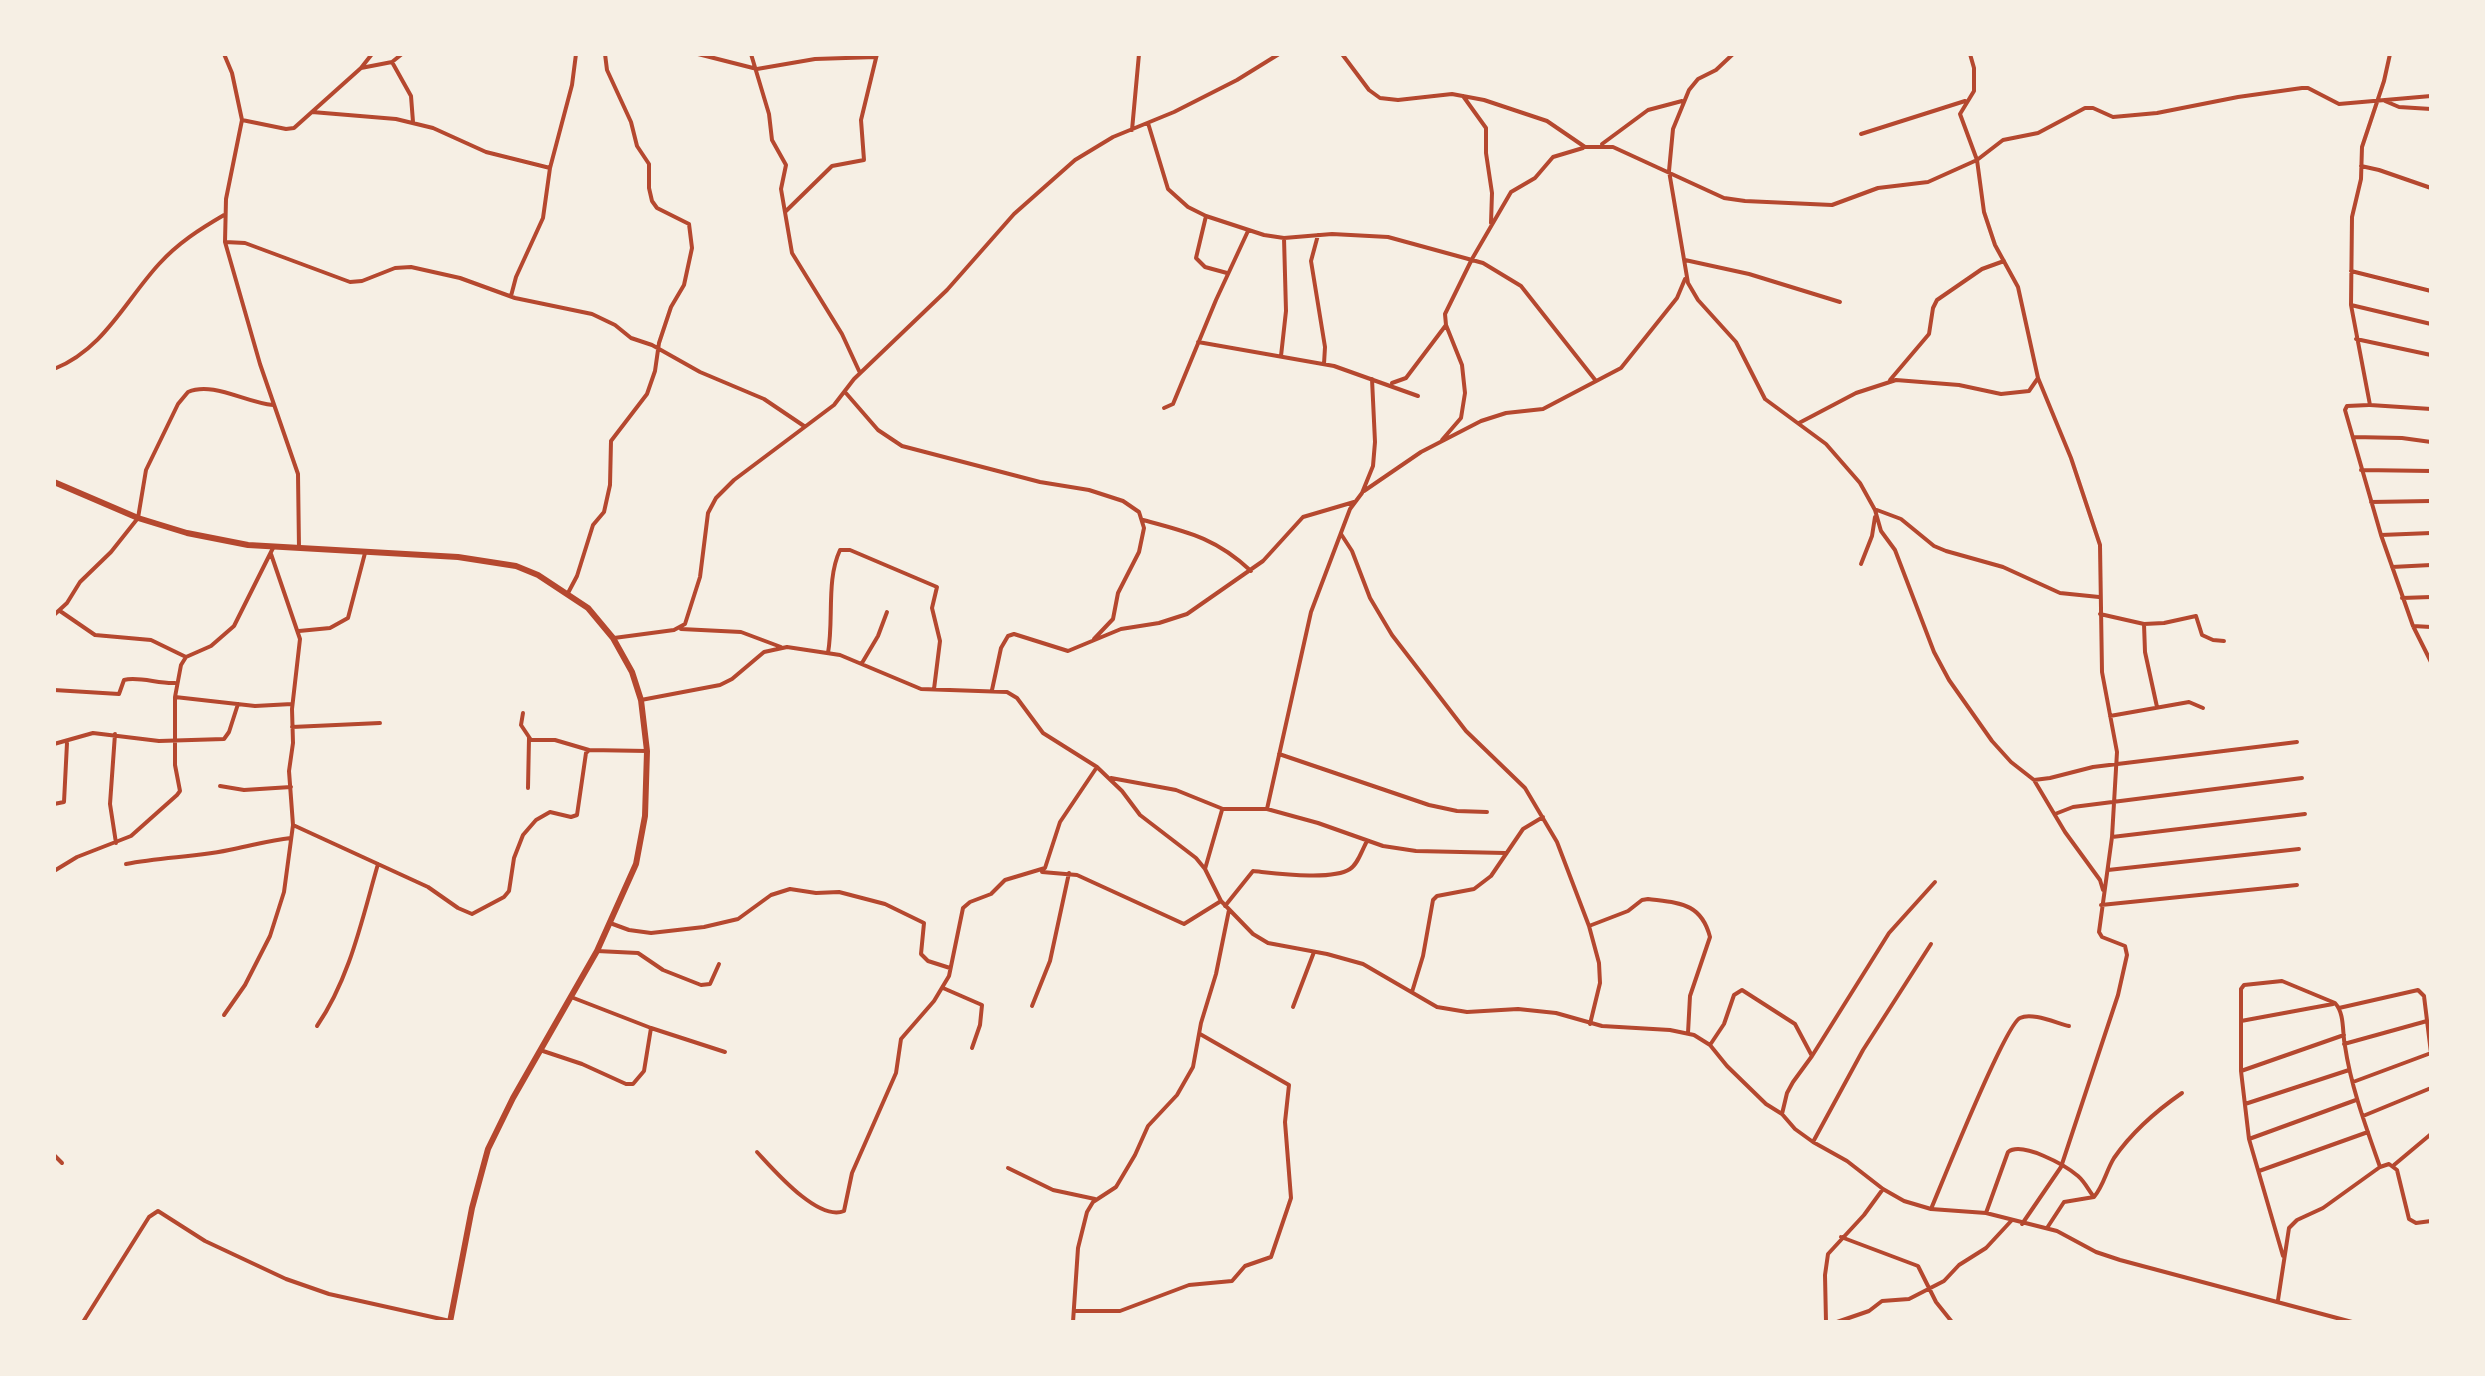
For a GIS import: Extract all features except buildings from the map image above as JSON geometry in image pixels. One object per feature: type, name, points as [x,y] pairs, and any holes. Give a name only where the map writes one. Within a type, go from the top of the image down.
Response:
[{"type":"main road","points":[[54,482],[138,518],[187,533],[272,551],[366,551],[509,563],[538,575],[588,608],[613,638],[632,672],[641,700],[647,751],[642,839],[636,864],[597,951],[513,1098],[486,1155],[472,1208],[450,1322]]},
{"type":"street","points":[[224,54],[232,73],[242,120],[225,215],[225,242],[245,318],[298,474],[299,549]]},
{"type":"street","points":[[242,120],[286,129],[296,127],[361,68],[372,54]]},
{"type":"street","points":[[361,68],[392,62],[402,54]]},
{"type":"street","points":[[511,296],[516,277],[543,218],[550,168],[572,85],[576,54]]},
{"type":"street","points":[[568,593],[593,525],[604,512],[610,485],[611,441],[647,394],[671,307],[684,285],[692,248],[691,232],[685,222],[657,208],[652,201],[649,164],[639,151],[630,119],[607,70],[605,54]]},
{"type":"street","points":[[698,54],[757,69],[815,59],[876,56],[861,120],[864,160],[832,166],[785,212]]},
{"type":"street","points":[[751,54],[769,114],[772,140],[786,165],[781,186],[790,245],[796,261],[842,334],[860,373]]},
{"type":"street","points":[[1132,130],[1139,54]]},
{"type":"street","points":[[678,628],[686,621],[700,577],[708,513],[712,504],[742,473],[834,405],[860,373],[922,316],[1035,193],[1086,152],[1113,137],[1174,112],[1237,80],[1279,54]]},
{"type":"street","points":[[1342,54],[1369,90],[1380,98],[1398,100],[1462,95],[1547,121],[1585,147]]},
{"type":"street","points":[[1733,54],[1716,70],[1698,79],[1682,101],[1673,129],[1669,171],[1686,278],[1693,295],[1736,342],[1765,399],[1826,444],[1860,483],[1875,510],[1879,527],[1895,550],[1934,652],[1949,680],[1992,741],[2011,762],[2034,780],[2100,880],[2103,892]]},
{"type":"street","points":[[1970,54],[1974,93],[1960,114],[1977,160],[1984,212],[1995,245],[2018,287],[2038,378],[2058,422],[2096,530],[2101,556],[2102,672],[2115,739],[2116,765],[2112,837],[2099,932],[2102,937],[2125,946],[2127,955],[2118,995],[2061,1167],[2022,1224]]},
{"type":"street","points":[[2370,405],[2351,305],[2353,210],[2361,179],[2365,134],[2380,101],[2390,54]]},
{"type":"street","points":[[392,62],[411,96],[413,124]]},
{"type":"street","points":[[1439,443],[1461,418],[1465,393],[1462,365],[1446,325],[1445,314],[1472,259],[1514,189],[1535,178],[1553,157],[1585,147],[1613,147],[1724,198],[1831,205],[1884,187],[1928,182],[1977,160],[2003,140],[2038,133],[2085,108],[2093,108],[2113,117],[2157,113],[2302,88],[2308,88],[2336,104],[2431,96]]},
{"type":"street","points":[[1462,95],[1485,124],[1492,193],[1491,225]]},
{"type":"street","points":[[1600,146],[1648,110],[1682,101]]},
{"type":"street","points":[[1861,134],[1967,101]]},
{"type":"street","points":[[2380,101],[2399,107],[2431,109]]},
{"type":"street","points":[[312,112],[387,117],[433,128],[486,152],[550,168]]},
{"type":"street","points":[[1148,123],[1168,189],[1188,207],[1248,231],[1284,238],[1318,235],[1388,237],[1472,259],[1521,286],[1596,381]]},
{"type":"street","points":[[2360,166],[2431,188]]},
{"type":"street","points":[[54,369],[74,361],[109,329],[159,264],[186,238],[225,215]]},
{"type":"street","points":[[1206,216],[1196,258],[1205,267],[1227,273]]},
{"type":"street","points":[[1164,408],[1173,406],[1227,273],[1248,231]]},
{"type":"street","points":[[1318,235],[1311,261],[1325,347],[1324,364]]},
{"type":"street","points":[[1281,356],[1286,311],[1284,238]]},
{"type":"street","points":[[225,242],[245,243],[353,283],[395,268],[411,267],[460,278],[511,296],[592,314],[615,325],[631,338],[764,399],[805,427]]},
{"type":"street","points":[[1685,260],[1740,271],[1840,302]]},
{"type":"street","points":[[1888,382],[1929,333],[1937,300],[1982,269],[2004,261]]},
{"type":"street","points":[[2351,271],[2431,291]]},
{"type":"street","points":[[1267,809],[1311,612],[1354,502],[1412,458],[1481,421],[1498,415],[1543,409],[1621,368],[1677,298],[1686,278]]},
{"type":"street","points":[[2351,305],[2431,324]]},
{"type":"street","points":[[1389,384],[1406,378],[1446,325]]},
{"type":"street","points":[[2356,339],[2431,355]]},
{"type":"street","points":[[1198,342],[1281,356],[1298,362],[1324,364],[1418,396]]},
{"type":"street","points":[[1798,424],[1849,397],[1888,382],[1900,380],[1959,385],[2011,394],[2029,391],[2038,378]]},
{"type":"street","points":[[1362,493],[1374,457],[1372,379]]},
{"type":"street","points":[[54,615],[138,518],[146,470],[178,404],[188,392],[205,389],[273,405]]},
{"type":"street","points":[[845,392],[878,430],[902,446],[1040,482],[1089,490],[1123,501],[1139,512],[1143,520],[1139,552],[1119,591],[1114,617],[1094,639]]},
{"type":"street","points":[[2430,659],[2413,626],[2381,535],[2346,407],[2370,405],[2431,409]]},
{"type":"street","points":[[2353,437],[2431,442]]},
{"type":"street","points":[[2361,470],[2431,471]]},
{"type":"street","points":[[2371,502],[2431,501]]},
{"type":"street","points":[[992,690],[1001,648],[1008,636],[1014,634],[1066,651],[1121,629],[1159,623],[1187,614],[1269,556],[1303,517],[1354,502]]},
{"type":"street","points":[[1875,510],[1901,519],[1934,546],[1946,551],[2003,567],[2060,593],[2099,597]]},
{"type":"street","points":[[1861,564],[1873,534],[1875,510]]},
{"type":"street","points":[[1143,520],[1221,546],[1251,571]]},
{"type":"street","points":[[2381,535],[2431,533]]},
{"type":"street","points":[[1341,534],[1352,551],[1370,598],[1392,635],[1466,731],[1525,788],[1543,817],[1560,851],[1589,926],[1601,971],[1590,1024]]},
{"type":"street","points":[[828,653],[833,625],[833,570],[838,553],[842,549],[850,550],[938,587],[932,608],[940,641],[934,689]]},
{"type":"street","points":[[224,1015],[245,985],[270,936],[284,892],[293,825],[289,771],[300,653],[299,631],[289,611],[272,551]]},
{"type":"street","points":[[54,871],[77,857],[131,836],[179,792],[174,741],[175,683],[186,657],[211,646],[234,626],[272,551]]},
{"type":"street","points":[[299,631],[330,628],[348,618],[366,551]]},
{"type":"street","points":[[2392,567],[2431,565]]},
{"type":"street","points":[[2402,598],[2431,597]]},
{"type":"street","points":[[59,611],[95,635],[151,640],[186,657]]},
{"type":"street","points":[[862,663],[878,636],[887,612]]},
{"type":"street","points":[[2100,614],[2144,624],[2196,616],[2202,635],[2224,641]]},
{"type":"street","points":[[2144,624],[2144,645],[2157,707]]},
{"type":"street","points":[[2413,626],[2431,627]]},
{"type":"street","points":[[613,638],[678,628],[741,632],[781,647],[828,653],[862,663],[911,686],[1007,692],[1017,698],[1043,733],[1097,767],[1140,815],[1193,855],[1205,869],[1221,901],[1253,934],[1268,943],[1363,964],[1432,1005],[1457,1011],[1529,1010],[1556,1013],[1590,1024],[1688,1033],[1710,1045],[1727,1066],[1795,1129],[1904,1201],[1931,1209],[1986,1213],[2047,1228],[2120,1260],[2352,1322]]},
{"type":"street","points":[[641,700],[720,685],[760,655],[781,647]]},
{"type":"street","points":[[54,690],[119,694],[124,680],[129,678],[175,683]]},
{"type":"street","points":[[175,697],[238,704],[293,704]]},
{"type":"street","points":[[2110,716],[2191,702],[2203,708]]},
{"type":"street","points":[[54,744],[93,733],[174,741],[224,739],[238,704]]},
{"type":"street","points":[[523,713],[521,725],[529,738],[528,788]]},
{"type":"street","points":[[292,727],[380,723]]},
{"type":"street","points":[[115,734],[110,804],[116,843]]},
{"type":"street","points":[[529,738],[558,740],[589,750],[647,751]]},
{"type":"street","points":[[54,804],[64,802],[67,742]]},
{"type":"street","points":[[2034,780],[2066,775],[2081,769],[2297,742]]},
{"type":"street","points":[[293,825],[428,887],[464,912],[472,914],[504,897],[509,891],[514,858],[527,828],[547,812],[571,817],[577,815],[584,756],[589,750]]},
{"type":"street","points":[[1279,754],[1429,805],[1457,811],[1487,812]]},
{"type":"street","points":[[1039,872],[1048,863],[1066,811],[1097,767]]},
{"type":"street","points":[[1109,777],[1172,789],[1223,809],[1267,809],[1367,841],[1416,851],[1505,853]]},
{"type":"street","points":[[2055,814],[2073,807],[2114,801],[2302,778]]},
{"type":"street","points":[[220,786],[244,790],[291,787]]},
{"type":"street","points":[[1205,869],[1223,809]]},
{"type":"street","points":[[2112,837],[2305,814]]},
{"type":"street","points":[[1412,992],[1423,956],[1433,900],[1444,894],[1474,889],[1491,876],[1523,829],[1543,817]]},
{"type":"street","points":[[126,864],[231,850],[291,838]]},
{"type":"street","points":[[1073,1322],[1081,1234],[1089,1206],[1116,1187],[1148,1126],[1177,1095],[1189,1075],[1227,908],[1253,871],[1281,875],[1344,871],[1351,868],[1367,841]]},
{"type":"street","points":[[2108,870],[2299,849]]},
{"type":"street","points":[[317,1026],[331,1005],[344,974],[378,864]]},
{"type":"street","points":[[757,1152],[790,1187],[810,1201],[835,1213],[842,1213],[852,1173],[896,1073],[901,1039],[943,988],[961,913],[967,904],[991,894],[1010,877],[1021,873],[1069,873],[1184,924],[1221,901]]},
{"type":"street","points":[[1032,1006],[1050,961],[1069,873]]},
{"type":"street","points":[[1782,1114],[1787,1093],[1889,933],[1935,882]]},
{"type":"street","points":[[2101,905],[2297,885]]},
{"type":"street","points":[[610,923],[651,933],[704,927],[738,919],[771,895],[785,890],[838,891],[885,904],[924,923],[921,954],[928,961],[950,968]]},
{"type":"street","points":[[1589,926],[1628,911],[1644,899],[1687,905],[1698,914],[1710,937],[1690,996],[1688,1033]]},
{"type":"street","points":[[1813,1142],[1863,1050],[1931,944]]},
{"type":"street","points":[[597,951],[638,953],[663,970],[702,986],[710,984],[719,964]]},
{"type":"street","points":[[1293,1007],[1314,952]]},
{"type":"street","points":[[2283,1256],[2249,1139],[2241,1071],[2241,989],[2244,985],[2282,981],[2337,1006]]},
{"type":"street","points":[[943,988],[982,1005],[980,1025],[972,1048]]},
{"type":"street","points":[[1710,1045],[1724,1024],[1734,995],[1742,990],[1795,1024],[1812,1056]]},
{"type":"street","points":[[2241,1021],[2418,990],[2424,996],[2431,1053],[2353,1082]]},
{"type":"street","points":[[571,997],[725,1052]]},
{"type":"street","points":[[2337,1006],[2357,1100],[2380,1167]]},
{"type":"street","points":[[1931,1209],[1995,1060],[2015,1022],[2027,1016],[2069,1026]]},
{"type":"street","points":[[2344,1044],[2427,1020]]},
{"type":"street","points":[[540,1050],[582,1064],[626,1084],[633,1084],[644,1071],[651,1028]]},
{"type":"street","points":[[1075,1311],[1120,1311],[1189,1285],[1232,1281],[1242,1267],[1267,1260],[1275,1252],[1291,1198],[1285,1122],[1289,1085],[1200,1034]]},
{"type":"street","points":[[2241,1071],[2344,1035]]},
{"type":"street","points":[[2245,1104],[2350,1070]]},
{"type":"street","points":[[2363,1116],[2431,1088]]},
{"type":"street","points":[[2094,1197],[2115,1157],[2140,1128],[2182,1093]]},
{"type":"street","points":[[2249,1139],[2357,1100]]},
{"type":"street","points":[[2259,1171],[2368,1132]]},
{"type":"street","points":[[2278,1301],[2289,1228],[2380,1167],[2394,1165],[2431,1134]]},
{"type":"street","points":[[1986,1213],[2011,1148],[2028,1149],[2078,1176],[2094,1197]]},
{"type":"street","points":[[54,1155],[62,1163]]},
{"type":"street","points":[[2394,1165],[2409,1219],[2416,1223],[2431,1221]]},
{"type":"street","points":[[1008,1168],[1053,1190],[1098,1200]]},
{"type":"street","points":[[1826,1322],[1828,1254],[1883,1189]]},
{"type":"street","points":[[2047,1228],[2064,1202],[2094,1197]]},
{"type":"street","points":[[83,1322],[149,1217],[158,1211],[205,1241],[286,1279],[329,1294],[450,1322]]},
{"type":"street","points":[[1837,1322],[1869,1311],[1882,1301],[1909,1299],[1944,1281],[1959,1265],[1986,1248],[2012,1220]]},
{"type":"street","points":[[1841,1237],[1913,1262],[1952,1322]]}]
